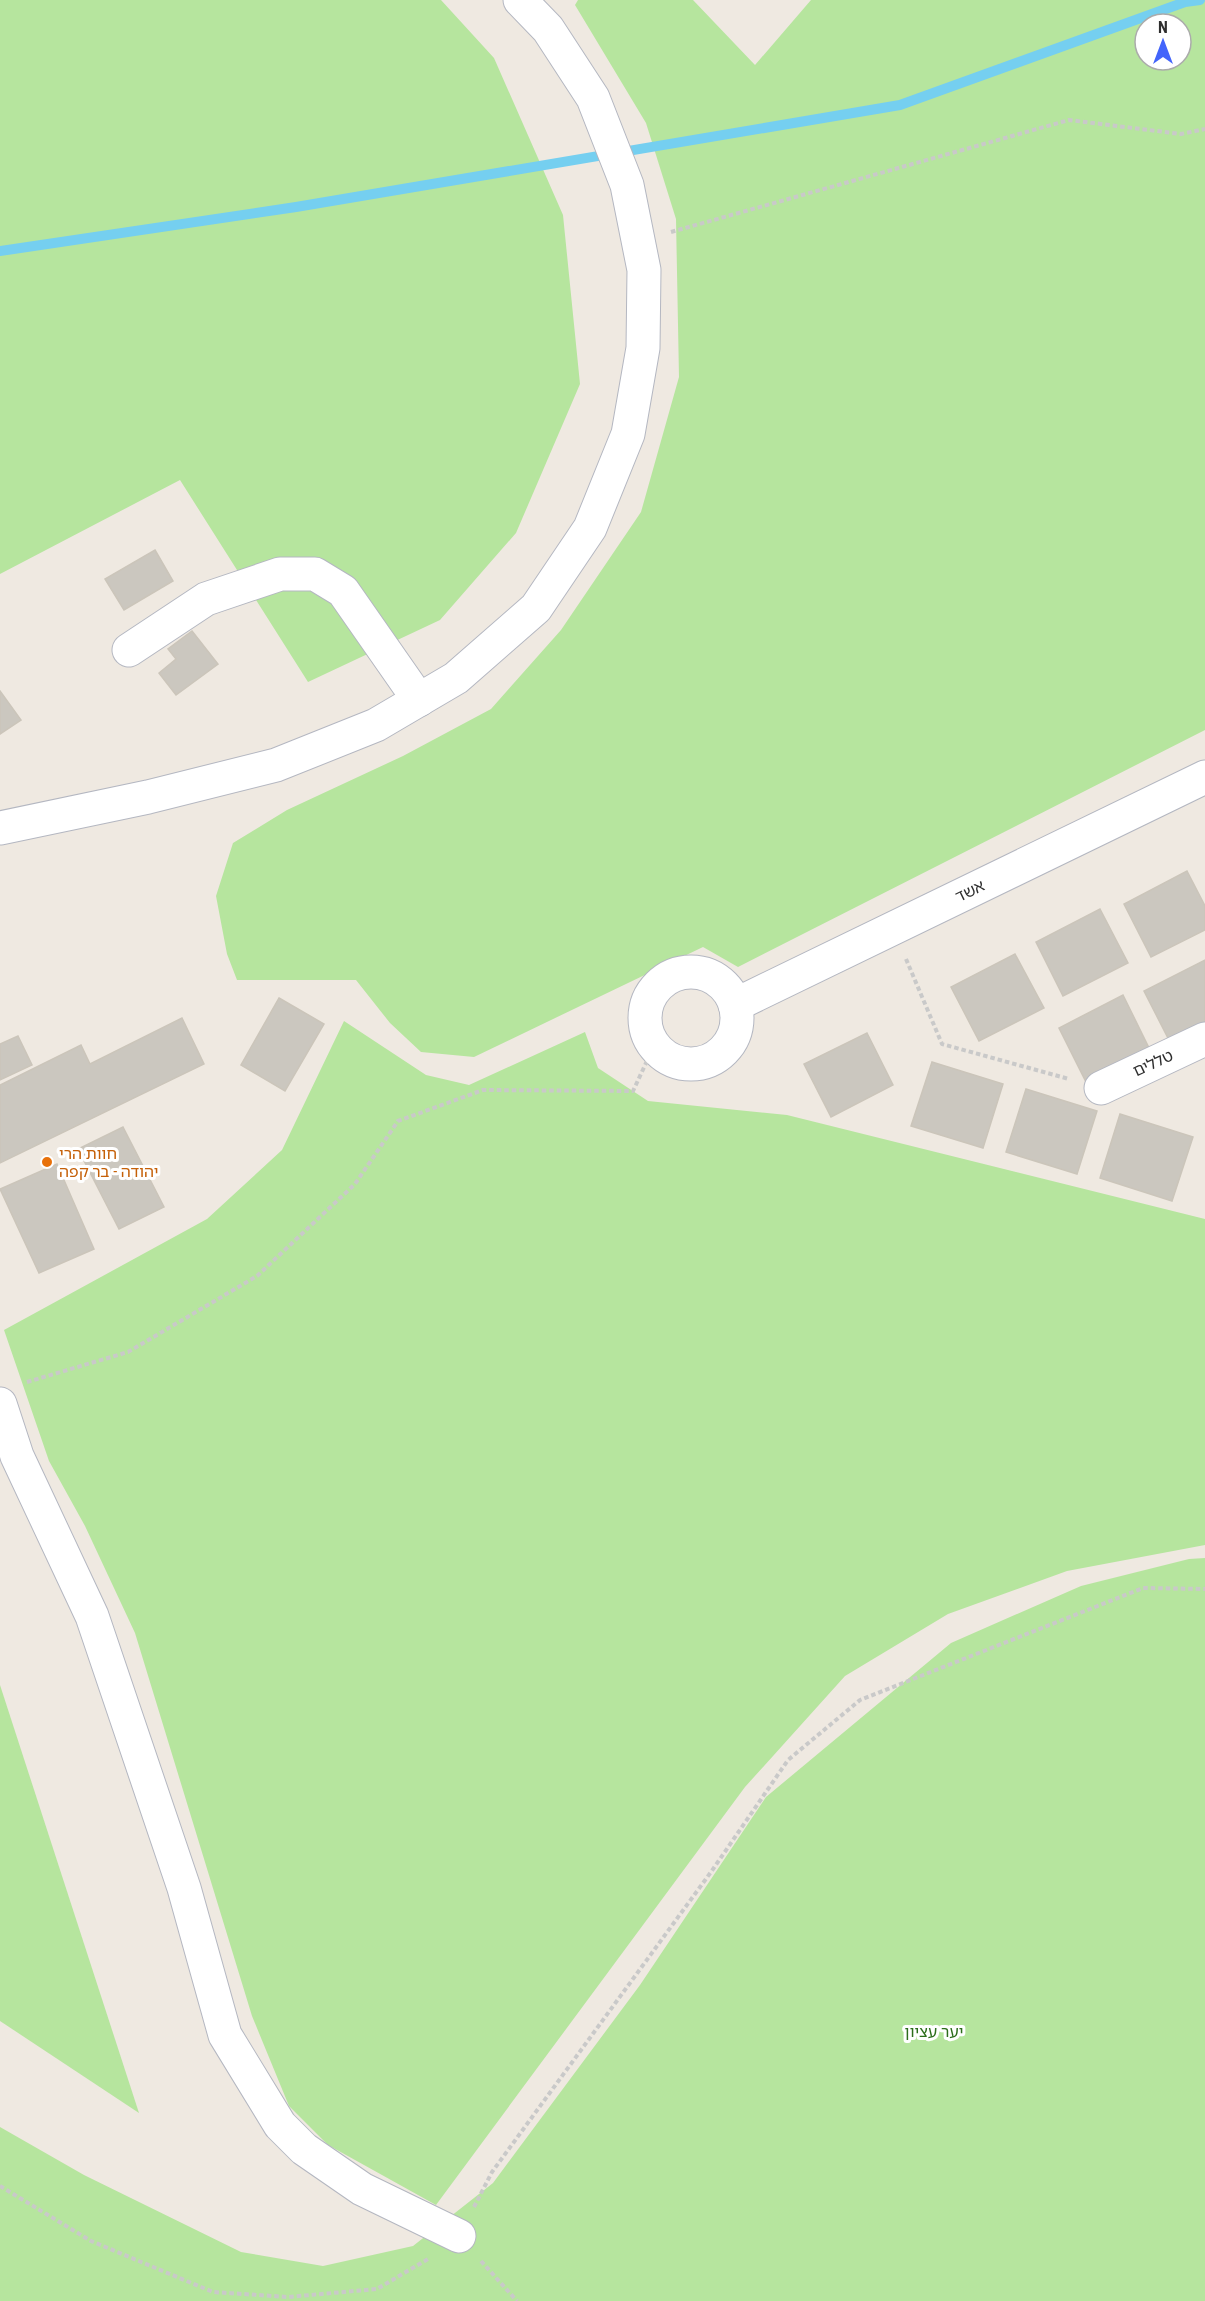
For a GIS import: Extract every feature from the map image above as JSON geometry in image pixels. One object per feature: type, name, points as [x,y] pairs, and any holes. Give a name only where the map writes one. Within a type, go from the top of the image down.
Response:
[{"type":"street","points":[[0,828],[148,797],[276,765],[376,724],[456,678],[536,608],[590,528],[628,434],[643,348],[644,281],[627,185],[593,98],[548,29],[520,0]]},
{"type":"street","points":[[129,650],[207,599],[280,574],[315,574],[343,591],[419,700]]},
{"type":"street","name":"אשד","points":[[735,1005],[1205,777]]},
{"type":"street","points":[[692,972],[706,975],[729,992],[735,1005],[737,1021],[733,1036],[724,1050],[712,1059],[696,1064],[681,1062],[666,1057],[654,1046],[647,1032],[645,1016],[651,996],[665,980],[692,972]]},
{"type":"street","name":"טללים","points":[[1101,1088],[1205,1039]]},
{"type":"street","points":[[11,1394],[17,1456],[92,1616],[184,1888],[225,2035],[280,2125],[304,2149],[362,2189],[459,2236]]},
{"type":"path","points":[[638,241],[1069,120],[1181,134],[1205,129]]},
{"type":"path","points":[[893,928],[942,1044],[1101,1088]]},
{"type":"path","points":[[11,1394],[128,1352],[257,1276],[355,1184],[398,1121],[483,1089],[633,1091],[654,1046]]},
{"type":"path","points":[[0,2186],[92,2241],[213,2292],[288,2297],[377,2289],[434,2256],[459,2236],[492,2172],[711,1872],[788,1760],[860,1700],[1143,1588],[1205,1588]]},
{"type":"path","points":[[459,2236],[517,2301]]},
{"type":"green space","points":[[0,0],[441,0],[494,58],[563,215],[580,384],[516,533],[440,620],[308,682],[180,480],[0,574]]},
{"type":"green space","points":[[578,0],[693,0],[755,65],[811,0],[1205,0],[1205,730],[738,967],[703,947],[474,1057],[421,1052],[390,1023],[356,980],[237,980],[227,954],[216,896],[233,843],[287,810],[403,756],[491,709],[561,630],[641,512],[679,377],[676,219],[646,123],[575,5]]},
{"type":"green space","points":[[344,1021],[426,1075],[469,1085],[585,1032],[598,1068],[648,1101],[787,1115],[1205,1219],[1205,1545],[1067,1571],[948,1614],[845,1676],[745,1787],[436,2205],[328,2145],[289,2106],[252,2016],[135,1633],[85,1526],[49,1461],[4,1330],[207,1219],[282,1150]]},
{"type":"green space","name":"יער עציון","points":[[1205,1558],[1205,2301],[0,2301],[0,2127],[84,2175],[241,2252],[323,2266],[413,2246],[493,2183],[640,1985],[766,1797],[951,1643],[1081,1586],[1189,1559]]},
{"type":"green space","points":[[0,1685],[139,2113],[0,2021]]},
{"type":"building","points":[[155,550],[173,581],[124,610],[105,579]]},
{"type":"building","points":[[192,631],[218,664],[176,695],[159,673],[176,659],[168,649]]},
{"type":"building","points":[[0,691],[21,720],[0,734]]},
{"type":"building","points":[[1187,871],[1205,906],[1205,930],[1151,957],[1124,904]]},
{"type":"building","points":[[1100,909],[1128,963],[1063,996],[1036,942]]},
{"type":"building","points":[[1015,954],[1044,1008],[979,1041],[951,987]]},
{"type":"building","points":[[1205,960],[1205,1027],[1171,1044],[1144,991]]},
{"type":"building","points":[[1123,995],[1150,1050],[1086,1082],[1059,1028]]},
{"type":"building","points":[[279,998],[324,1024],[285,1091],[241,1065]]},
{"type":"building","points":[[182,1018],[204,1064],[0,1163],[0,1085],[81,1045],[90,1064]]},
{"type":"building","points":[[867,1033],[893,1085],[831,1117],[804,1064]]},
{"type":"building","points":[[18,1036],[32,1065],[0,1080],[0,1044]]},
{"type":"building","points":[[932,1062],[1003,1084],[983,1148],[911,1126]]},
{"type":"building","points":[[1026,1089],[1097,1111],[1077,1174],[1006,1152]]},
{"type":"building","points":[[1120,1114],[1193,1137],[1172,1201],[1100,1178]]},
{"type":"building","points":[[123,1127],[164,1207],[119,1229],[78,1149]]},
{"type":"building","points":[[57,1164],[94,1249],[39,1273],[0,1189]]},
{"type":"waterway","points":[[0,251],[296,207],[900,105],[1185,2],[1200,0]]},
{"type":"place","name":"חוות הרי יהודה - בר קפה","points":[[47,1162]]}]
